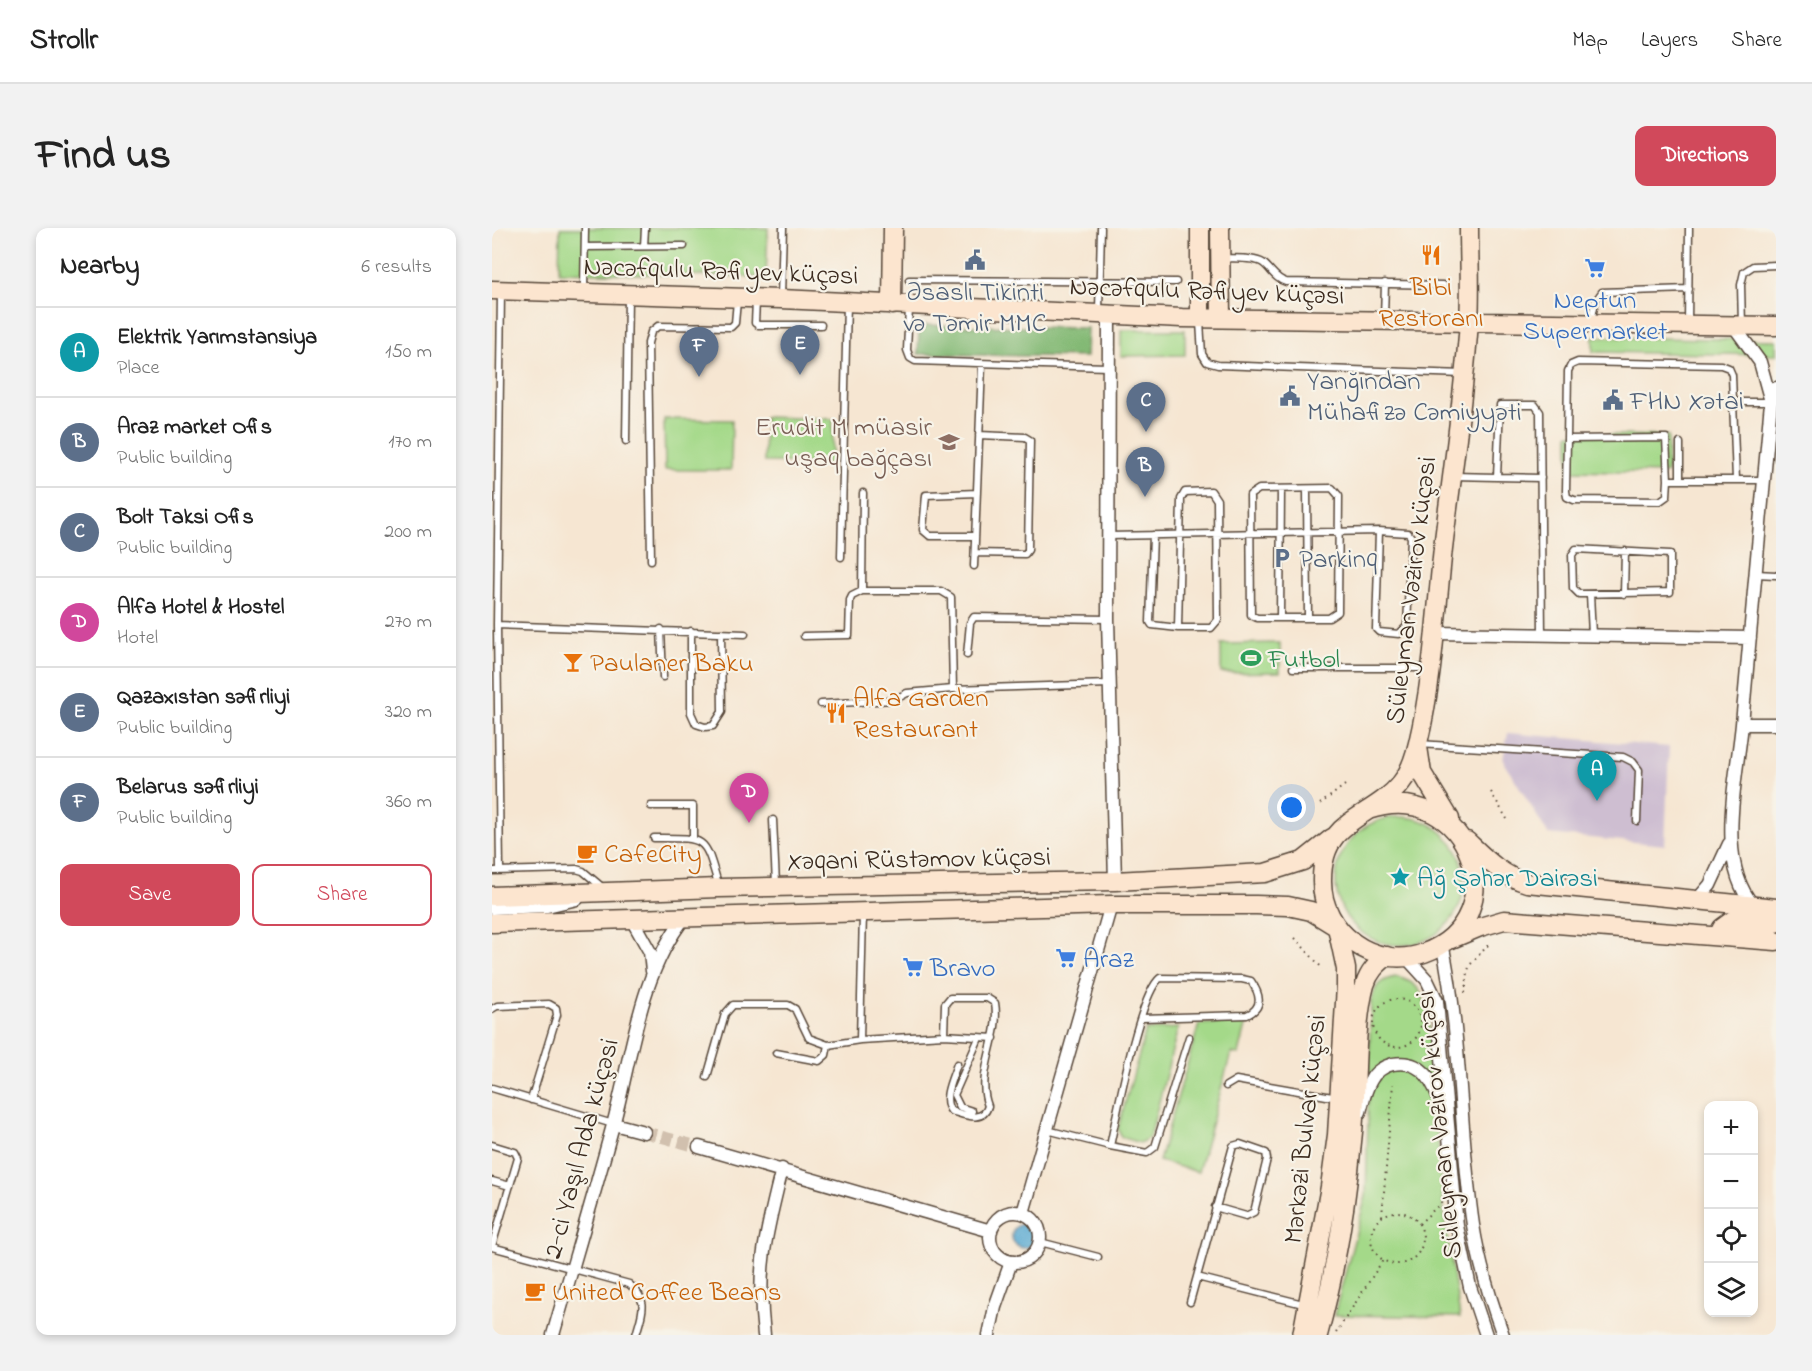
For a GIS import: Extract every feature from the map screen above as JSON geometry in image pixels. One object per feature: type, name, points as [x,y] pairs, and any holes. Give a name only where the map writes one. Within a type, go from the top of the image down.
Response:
[{"type":"main road","points":[[893,228],[901,305]]},
{"type":"main road","points":[[1200,228],[1200,318]]},
{"type":"main road","points":[[1220,228],[1221,318]]},
{"type":"main road","name":"Süleyman Vəzirov küçəsi","points":[[1418,744],[1430,668],[1469,322],[1469,228]]},
{"type":"main road","name":"Nəcəfqulu Rəfiyev küçəsi","points":[[496,290],[781,298],[1200,318],[1776,326]]},
{"type":"main road","points":[[1337,927],[1326,905],[1322,881],[1326,856],[1337,834],[1346,824],[1368,810],[1401,782],[1418,744]]},
{"type":"main road","points":[[1418,744],[1422,773],[1457,831],[1473,865],[1474,891],[1471,903],[1460,926],[1442,943]]},
{"type":"main road","points":[[1368,810],[1394,804],[1420,807],[1440,816],[1499,870],[1512,879],[1527,883],[1776,908]]},
{"type":"main road","name":"Xəqani Rüstəmov küçəsi","points":[[492,896],[719,888],[1115,881],[1265,873],[1303,861],[1337,834]]},
{"type":"main road","points":[[492,923],[1111,905],[1288,906],[1311,911],[1337,927],[1364,950],[1387,956],[1406,957],[1425,952],[1480,927],[1504,920],[1776,941]]},
{"type":"main road","points":[[1718,936],[1722,928],[1733,920],[1776,922]]},
{"type":"main road","name":"Mərkəzi Bulvar küçəsi","points":[[1302,1335],[1330,1187],[1339,1098],[1346,978],[1337,927]]},
{"type":"main road","name":"Mərkəzi Bulvar küçəsi","points":[[1318,1335],[1336,1251],[1353,1134],[1362,1002],[1370,974],[1387,956]]},
{"type":"street","points":[[1104,315],[1107,367],[1108,619],[1115,881]]},
{"type":"street","points":[[1738,325],[1760,362],[1770,402],[1731,840],[1739,886],[1754,906]]},
{"type":"street","points":[[1770,402],[1776,388]]},
{"type":"street","points":[[1434,633],[1750,638]]},
{"type":"street","points":[[1742,724],[1776,724]]},
{"type":"street","points":[[1698,899],[1718,871],[1731,840]]},
{"type":"street","points":[[492,908],[547,906],[607,892]]},
{"type":"street","points":[[1023,1213],[1111,905]]},
{"type":"street","name":"2-ci Yaşıl Ada küçəsi","points":[[553,1335],[614,1124],[652,972],[670,935],[685,916]]},
{"type":"street","name":"2-ci Yaşıl Ada küçəsi","points":[[631,918],[650,952],[652,972]]},
{"type":"street","name":"Süleyman Vəzirov küçəsi","points":[[1442,943],[1453,1008],[1473,1227],[1483,1275],[1503,1335]]},
{"type":"street","name":"Süleyman Vəzirov küçəsi","points":[[1406,957],[1427,980],[1437,1001],[1453,1191],[1462,1256],[1486,1335]]},
{"type":"street","points":[[1353,1134],[1366,1091],[1374,1075],[1387,1065],[1402,1063],[1410,1063],[1424,1071],[1436,1090],[1448,1125]]},
{"type":"street","points":[[614,1124],[644,1132]]},
{"type":"street","points":[[699,1147],[991,1231]]},
{"type":"street","points":[[764,1335],[760,1281],[763,1246],[782,1170]]},
{"type":"street","points":[[1010,1212],[1023,1213],[1038,1226],[1040,1242],[1032,1256],[1024,1261],[1011,1262],[995,1252],[991,1245],[991,1231],[1002,1216],[1010,1212]]},
{"type":"street","points":[[989,1335],[995,1308],[1011,1262]]},
{"type":"lane","points":[[584,291],[585,228]]},
{"type":"lane","points":[[644,246],[645,228]]},
{"type":"lane","points":[[776,228],[783,228],[781,298]]},
{"type":"lane","points":[[1101,228],[1100,281],[1104,315]]},
{"type":"lane","points":[[1688,324],[1689,228]]},
{"type":"lane","points":[[585,248],[684,246]]},
{"type":"lane","points":[[1220,257],[1264,263],[1278,280],[1286,282],[1443,285]]},
{"type":"lane","points":[[1738,325],[1744,272],[1753,266],[1776,265]]},
{"type":"lane","points":[[909,280],[1176,282]]},
{"type":"lane","points":[[1384,321],[1385,283]]},
{"type":"lane","points":[[1591,323],[1595,302],[1602,292],[1689,289]]},
{"type":"lane","points":[[496,290],[500,870]]},
{"type":"lane","points":[[626,441],[628,292]]},
{"type":"lane","points":[[651,560],[648,343],[651,332],[658,327],[731,327],[735,323],[737,297]]},
{"type":"lane","points":[[756,298],[755,322],[758,325],[821,325]]},
{"type":"lane","points":[[841,557],[847,302]]},
{"type":"lane","points":[[901,305],[907,350],[910,358],[915,361],[982,365],[1107,367]]},
{"type":"lane","points":[[1200,318],[1202,354],[1207,362],[1463,374]]},
{"type":"lane","points":[[1567,439],[1666,438],[1667,496],[1660,501],[1574,500],[1567,497],[1566,491],[1568,371],[1571,365],[1578,362],[1721,365],[1729,368],[1732,375],[1736,480]]},
{"type":"lane","points":[[974,566],[982,365]]},
{"type":"lane","points":[[1732,402],[1770,402]]},
{"type":"lane","points":[[1497,477],[1498,409],[1504,405],[1535,405],[1540,412],[1542,635]]},
{"type":"lane","points":[[975,553],[1025,554],[1028,550],[1030,440],[1025,437],[979,435]]},
{"type":"lane","points":[[1680,443],[1680,480]]},
{"type":"lane","points":[[1452,476],[1541,478]]},
{"type":"lane","points":[[1668,480],[1764,480]]},
{"type":"lane","points":[[1259,489],[1281,489],[1336,490],[1339,496],[1338,612],[1329,618],[1280,618],[1251,615],[1250,495],[1259,489]]},
{"type":"lane","points":[[1280,618],[1281,489]]},
{"type":"lane","points":[[1306,489],[1308,618]]},
{"type":"lane","points":[[1153,535],[1150,622],[1152,625],[1178,628],[1211,628],[1216,625],[1216,500],[1210,491],[1183,494],[1178,628]]},
{"type":"lane","points":[[862,591],[863,493]]},
{"type":"lane","points":[[975,536],[930,536],[923,530],[926,495],[977,494]]},
{"type":"lane","points":[[1109,536],[1379,531],[1408,533],[1411,537],[1407,626],[1399,634],[1379,632],[1376,629],[1379,531]]},
{"type":"lane","points":[[1573,551],[1670,554],[1671,590],[1667,594],[1624,594],[1574,592],[1573,551]]},
{"type":"lane","points":[[1624,594],[1625,551]]},
{"type":"lane","points":[[1756,574],[1776,575]]},
{"type":"lane","points":[[804,636],[849,635],[850,600],[852,596],[862,591],[941,591],[951,597],[953,689]]},
{"type":"lane","points":[[1590,594],[1592,636]]},
{"type":"lane","points":[[967,655],[970,622],[974,617],[1108,619]]},
{"type":"lane","points":[[497,625],[660,629],[745,634]]},
{"type":"lane","points":[[660,629],[663,677]]},
{"type":"lane","points":[[691,631],[691,713],[696,723],[705,727],[713,726],[722,712],[721,633]]},
{"type":"lane","points":[[1293,668],[1430,668]]},
{"type":"lane","points":[[821,704],[894,700],[907,693],[953,689],[1110,684]]},
{"type":"lane","points":[[1418,744],[1623,757],[1633,762],[1639,770],[1637,821]]},
{"type":"lane","points":[[651,806],[693,806],[693,838]]},
{"type":"lane","points":[[773,820],[776,888]]},
{"type":"lane","points":[[654,838],[693,838],[707,846],[719,888]]},
{"type":"lane","points":[[492,871],[576,869],[583,871],[607,892]]},
{"type":"lane","points":[[860,1040],[863,912]]},
{"type":"lane","points":[[1110,1146],[1142,1018],[1149,991],[1160,978],[1251,981],[1258,991],[1260,1001],[1255,1011],[1247,1015],[1142,1018]]},
{"type":"lane","points":[[944,1035],[945,1004],[950,998],[987,998],[995,1003],[994,1038],[982,1090],[987,1111],[977,1117],[951,1111],[948,1107],[947,1098],[957,1064]]},
{"type":"lane","points":[[492,1010],[508,1005],[549,1004],[556,1008],[557,1015],[531,1100]]},
{"type":"lane","points":[[707,1077],[725,1014],[733,1005],[788,1005],[795,1009],[808,1038],[828,1045],[860,1040],[944,1035],[994,1038]]},
{"type":"lane","points":[[1047,1130],[1138,1154],[1147,1153],[1155,1147],[1189,1037]]},
{"type":"lane","points":[[972,1111],[960,1107],[954,1095],[979,1038]]},
{"type":"lane","points":[[776,1053],[819,1060],[826,1055],[828,1045]]},
{"type":"lane","points":[[1226,1086],[1236,1080],[1339,1098]]},
{"type":"lane","points":[[492,1088],[614,1124]]},
{"type":"lane","points":[[1190,1302],[1215,1207],[1233,1146],[1240,1144],[1266,1153],[1267,1160],[1254,1212],[1246,1216],[1215,1207]]},
{"type":"lane","points":[[492,1145],[515,1152],[518,1158],[492,1246],[629,1284],[641,1293],[644,1305],[636,1335]]},
{"type":"lane","points":[[492,1181],[510,1186]]},
{"type":"lane","points":[[1040,1242],[1098,1257]]},
{"type":"lane","points":[[1197,1277],[1309,1305]]},
{"type":"path","points":[[1320,804],[1345,785]]},
{"type":"path","points":[[1491,792],[1507,819]]},
{"type":"path","points":[[1294,938],[1322,968]]},
{"type":"path","points":[[1465,993],[1469,966],[1490,943]]},
{"type":"path","points":[[1403,1000],[1416,1008],[1420,1014],[1420,1030],[1417,1037],[1404,1047],[1388,1045],[1376,1034],[1374,1018],[1377,1011],[1388,1001],[1403,1000]]},
{"type":"path","points":[[1382,1217],[1393,1084]]},
{"type":"path","points":[[1419,1224],[1453,1191]]},
{"type":"path","points":[[1389,1213],[1406,1213],[1419,1224],[1423,1240],[1416,1256],[1400,1264],[1383,1260],[1377,1254],[1371,1239],[1372,1230],[1382,1217],[1389,1213]]},
{"type":"path","points":[[1334,1335],[1383,1260]]},
{"type":"shaded area","points":[[1508,733],[1669,747],[1665,845],[1548,834],[1503,760]]},
{"type":"green space","points":[[560,228],[768,228],[766,277],[559,272]]},
{"type":"green space","points":[[919,325],[1087,328],[1086,357],[918,354]]},
{"type":"green space","points":[[1121,330],[1185,330],[1185,355],[1121,356]]},
{"type":"green space","points":[[1593,337],[1776,340],[1776,355],[1593,352]]},
{"type":"green space","points":[[765,417],[833,419],[832,463],[764,462]]},
{"type":"green space","points":[[664,419],[732,420],[731,470],[665,470]]},
{"type":"green space","points":[[1569,434],[1668,436],[1667,473],[1569,471]]},
{"type":"green space","name":"Futbol","points":[[1280,643],[1280,672],[1221,673],[1221,644]]},
{"type":"green space","name":"Ağ Şəhər Dairəsi","points":[[1400,817],[1425,822],[1445,836],[1459,856],[1464,881],[1459,906],[1445,926],[1425,940],[1400,945],[1375,940],[1355,926],[1341,906],[1336,881],[1341,856],[1355,836],[1375,822]]},
{"type":"green space","points":[[1396,977],[1415,985],[1422,995],[1428,1015],[1444,1214],[1460,1317],[1334,1315],[1366,1196],[1371,1001],[1379,984]]},
{"type":"green space","points":[[1247,1022],[1239,1054],[1231,1053],[1198,1172],[1159,1161],[1199,1024]]},
{"type":"green space","points":[[1178,1028],[1150,1137],[1140,1143],[1121,1137],[1118,1128],[1146,1030]]},
{"type":"water","points":[[1024,1224],[1033,1227],[1036,1236],[1033,1245],[1024,1248],[1015,1245],[1012,1236],[1015,1227]]},
{"type":"tunnel","points":[[644,1132],[699,1147]]},
{"type":"place","name":"‌Bibi Restoranı","points":[[1431,255]]},
{"type":"place","name":"Əsaslı Tikinti və Təmir MMC","points":[[975,260]]},
{"type":"place","name":"Neptun Supermarket","points":[[1595,268]]},
{"type":"place","name":"Qazaxıstan səfirliyi","points":[[800,375]]},
{"type":"place","name":"Belarus səfirliyi","points":[[699,377]]},
{"type":"place","name":"Yanğından Mühafizə Cəmiyyəti","points":[[1290,396]]},
{"type":"place","name":"FHN Xətai","points":[[1613,400]]},
{"type":"place","name":"Bolt Taksi Ofis","points":[[1146,432]]},
{"type":"place","name":"Erudit M müasir uşaq bağçası","points":[[949,442]]},
{"type":"place","name":"Araz market Ofis","points":[[1145,497]]},
{"type":"place","name":"Parkinq","points":[[1282,558]]},
{"type":"place","name":"Futbol","points":[[1251,658]]},
{"type":"place","name":"Paulaner Baku","points":[[573,662]]},
{"type":"place","name":"Alfa Garden Restaurant","points":[[836,713]]},
{"type":"place","name":"Elektrik Yarımstansiya","points":[[1597,801]]},
{"type":"place","name":"Alfa Hotel & Hostel","points":[[749,823]]},
{"type":"place","name":"CafeCity","points":[[587,853]]},
{"type":"place","name":"Ağ Şəhər Dairəsi","points":[[1400,877]]},
{"type":"place","name":"Araz","points":[[1066,958]]},
{"type":"place","name":"Bravo","points":[[913,967]]},
{"type":"place","name":"United Coffee Beans","points":[[535,1291]]}]
